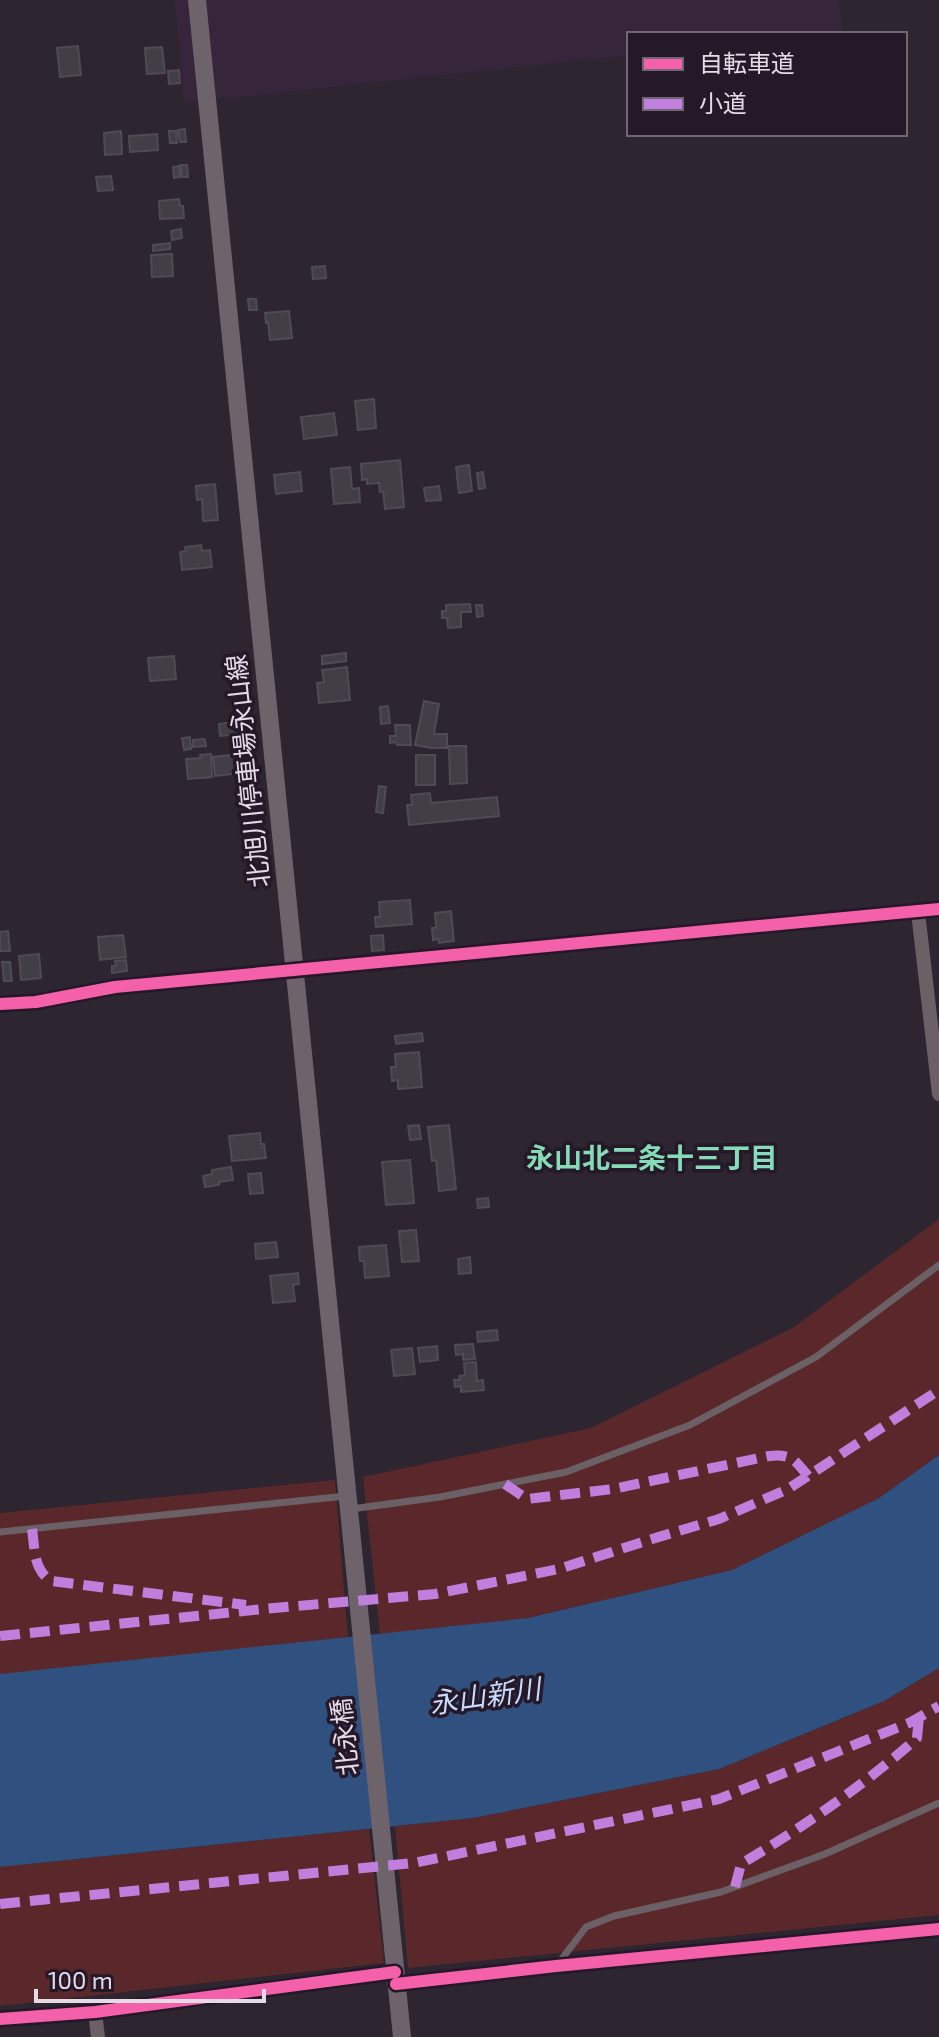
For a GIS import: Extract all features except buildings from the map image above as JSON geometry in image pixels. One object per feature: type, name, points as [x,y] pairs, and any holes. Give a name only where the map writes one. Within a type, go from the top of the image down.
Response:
[{"type":"main road","name":"北旭川停車場永山線","points":[[197,0],[352,1537]]},
{"type":"main road","name":"北永橋","points":[[352,1537],[396,1978]]},
{"type":"main road","points":[[396,1978],[402,2037]]},
{"type":"street","points":[[0,1004],[36,1002],[115,987],[939,909]]},
{"type":"street","points":[[918,912],[939,1094]]},
{"type":"street","points":[[0,2019],[95,2012],[396,1978],[556,1966],[939,1929]]},
{"type":"street","points":[[95,2012],[98,2037]]},
{"type":"lane","points":[[0,1532],[440,1497],[566,1472],[690,1425],[816,1357],[939,1265]]},
{"type":"lane","points":[[556,1966],[586,1927],[614,1916],[721,1892],[825,1854],[939,1803]]},
{"type":"shaded area","points":[[175,0],[839,0],[842,32],[627,32],[627,55],[184,103]]},
{"type":"shaded area","points":[[939,1219],[939,1455],[879,1498],[732,1570],[528,1618],[380,1635],[363,1477],[591,1428],[794,1327]]},
{"type":"shaded area","points":[[335,1480],[348,1638],[0,1675],[0,1513]]},
{"type":"shaded area","points":[[939,1668],[939,1915],[408,1968],[395,1826],[473,1818],[719,1769],[884,1701]]},
{"type":"shaded area","points":[[369,1829],[384,1963],[0,2006],[0,1867]]},
{"type":"water","name":"永山新川","points":[[939,1455],[939,1668],[884,1701],[719,1769],[473,1818],[0,1867],[0,1674],[528,1618],[732,1570],[879,1498]]},
{"type":"marked path","points":[[0,1636],[435,1594],[559,1569],[719,1519],[788,1489],[939,1390]]},
{"type":"marked path","points":[[505,1484],[527,1499],[613,1489],[769,1456],[792,1459],[808,1476]]},
{"type":"marked path","points":[[32,1529],[38,1565],[51,1581],[246,1605]]},
{"type":"marked path","points":[[0,1904],[414,1863],[719,1799],[909,1723],[939,1706]]},
{"type":"marked path","points":[[735,1887],[741,1864],[832,1805],[917,1738],[919,1717]]},
{"type":"cycle path","points":[[0,1004],[36,1002],[115,987],[939,909]]},
{"type":"cycle path","points":[[396,1984],[939,1929]]},
{"type":"cycle path","points":[[0,2019],[95,2012],[395,1972]]},
{"type":"district","name":"永山北二条十三丁目","points":[[652,1158]]}]
